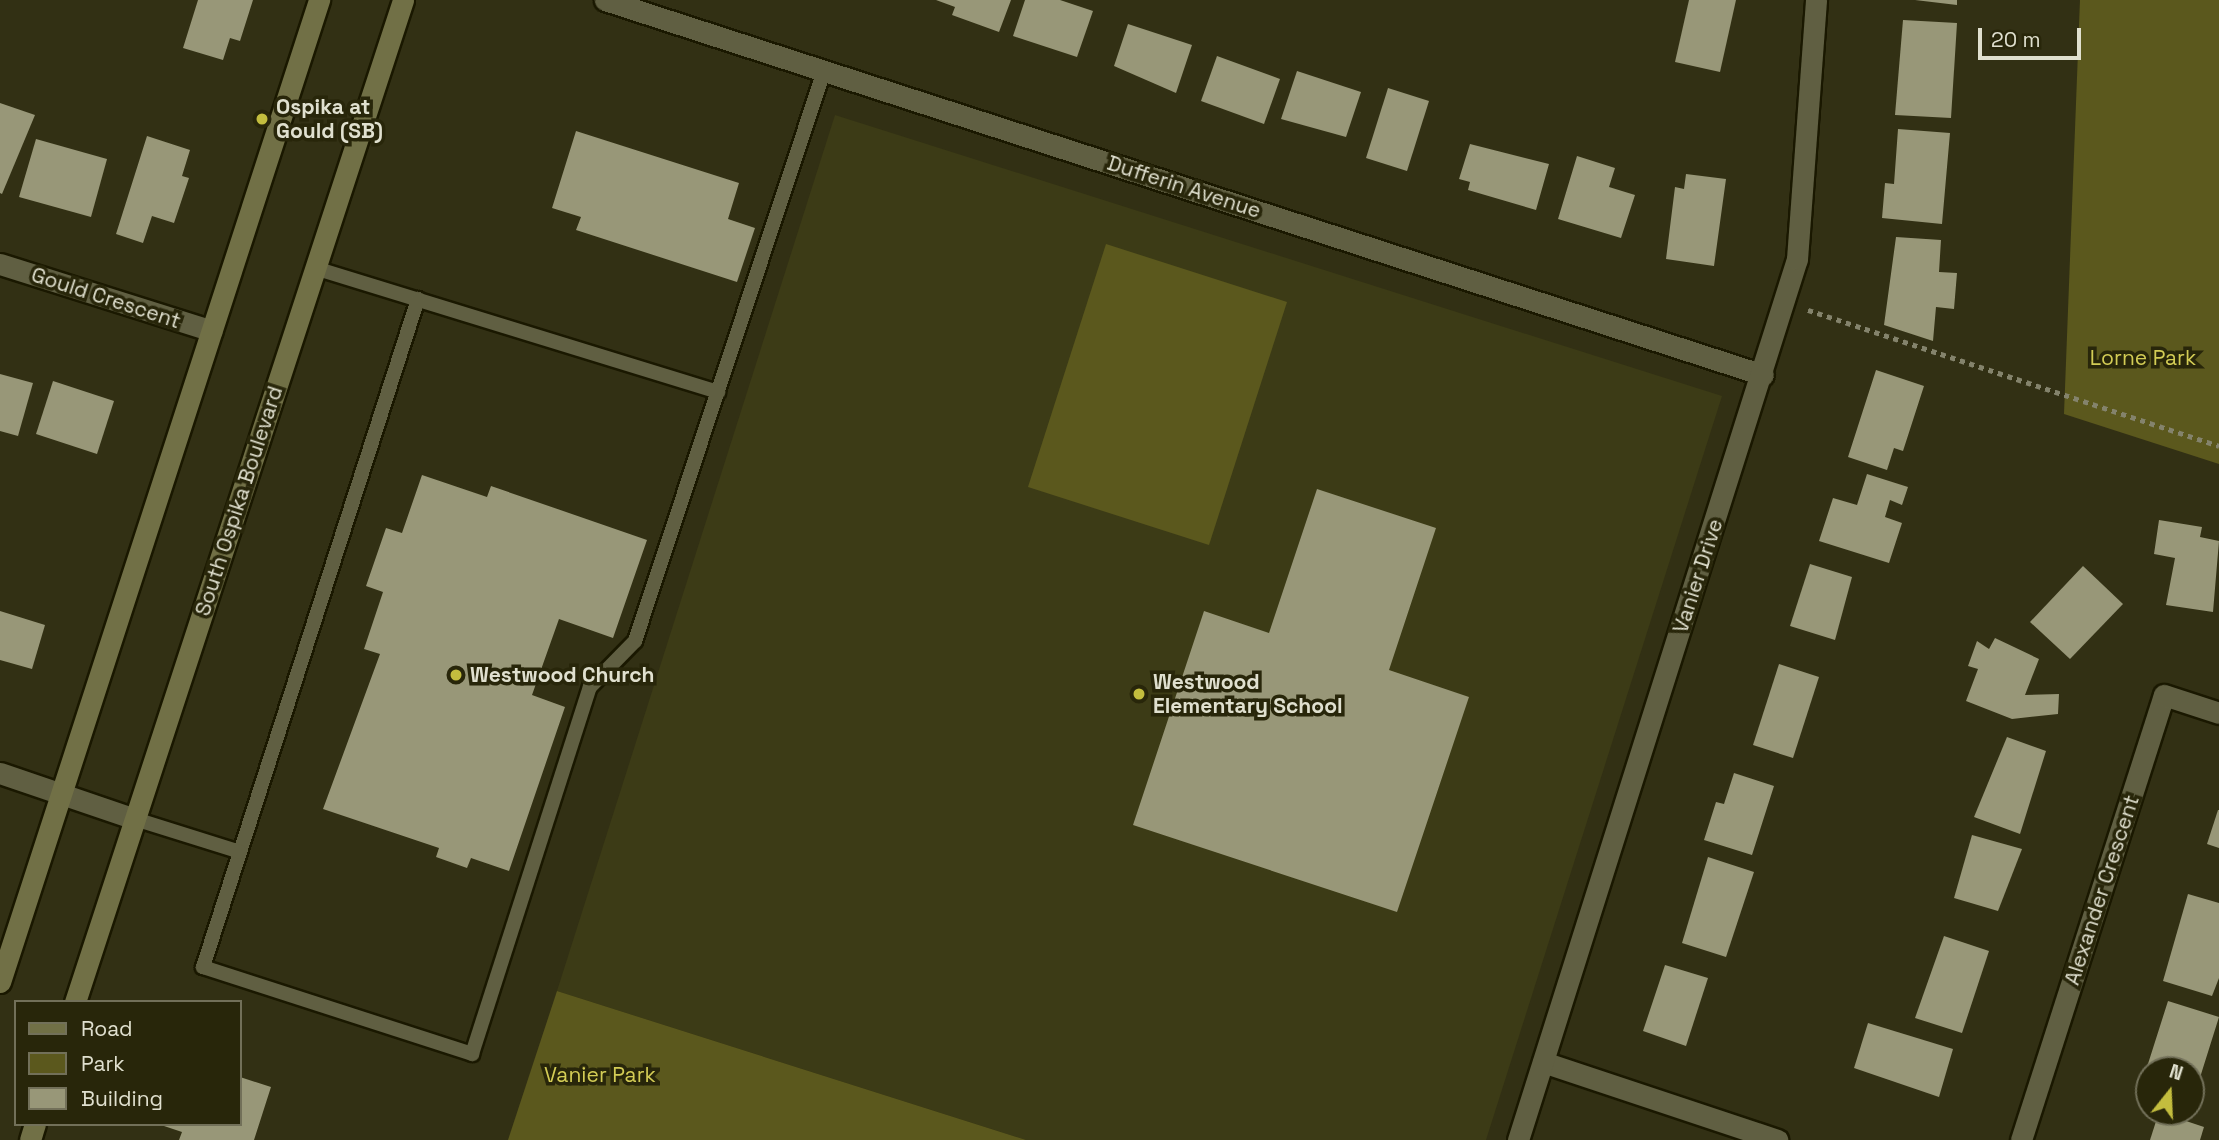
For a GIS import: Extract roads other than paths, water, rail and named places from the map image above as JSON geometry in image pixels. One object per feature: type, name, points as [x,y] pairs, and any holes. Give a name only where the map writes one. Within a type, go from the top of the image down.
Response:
[{"type":"main road","points":[[0,982],[319,0]]},
{"type":"main road","name":"South Ospika Boulevard","points":[[76,1000],[403,0]]},
{"type":"street","name":"Dufferin Avenue","points":[[605,0],[1763,375]]},
{"type":"street","name":"Vanier Drive","points":[[1518,1140],[1763,375],[1797,259],[1816,0]]},
{"type":"street","name":"Gould Crescent","points":[[0,264],[212,331]]},
{"type":"street","name":"Alexander Crescent","points":[[2021,1140],[2164,695],[2219,713]]},
{"type":"street","points":[[0,773],[135,819]]},
{"type":"street","points":[[1542,1062],[1777,1140]]},
{"type":"lane","points":[[418,299],[203,967],[472,1054],[590,687],[635,641],[824,71]]},
{"type":"lane","points":[[315,268],[718,393]]},
{"type":"lane","points":[[135,819],[240,852]]},
{"type":"place","name":"Ospika at Gould (SB)","points":[[262,119]]},
{"type":"place","name":"Westwood Church","points":[[456,675]]},
{"type":"place","name":"Westwood Elementary School","points":[[1139,694]]},
{"type":"park label","name":"Lorne Park","points":[[2143,358]]},
{"type":"park label","name":"Vanier Park","points":[[600,1075]]}]
